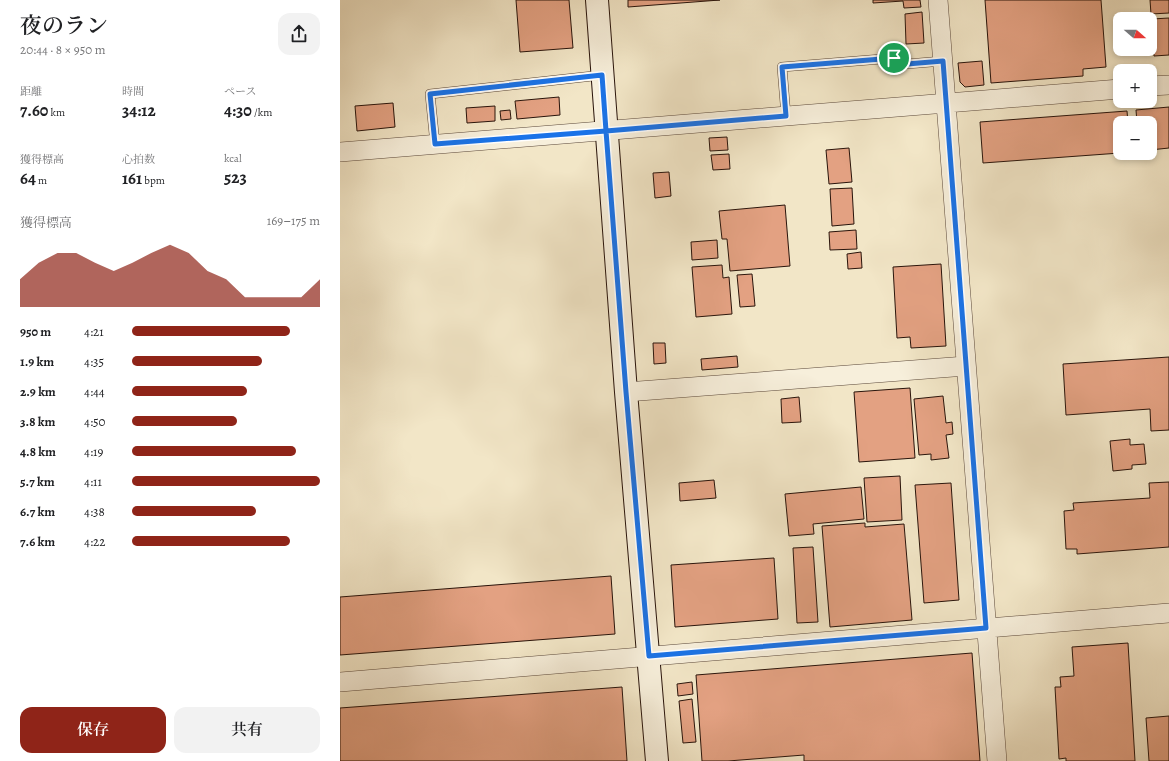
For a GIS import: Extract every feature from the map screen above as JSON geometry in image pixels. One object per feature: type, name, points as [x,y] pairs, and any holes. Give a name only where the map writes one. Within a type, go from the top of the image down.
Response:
[{"type":"street","points":[[597,0],[626,392],[657,761]]},
{"type":"street","points":[[938,0],[997,761]]},
{"type":"street","points":[[1157,86],[1169,85]]},
{"type":"street","points":[[340,152],[1113,90]]},
{"type":"street","points":[[626,392],[966,366]]},
{"type":"street","points":[[340,682],[1169,613]]},
{"type":"lane","points":[[786,116],[782,67],[894,58],[895,65],[943,61]]},
{"type":"lane","points":[[435,144],[430,94],[602,75]]},
{"type":"building","points":[[516,0],[569,0],[573,48],[520,52]]},
{"type":"building","points":[[628,0],[720,0],[628,7]]},
{"type":"building","points":[[873,0],[920,0],[921,7],[904,8],[903,1],[873,3]]},
{"type":"building","points":[[985,0],[1101,0],[1106,67],[1083,69],[1083,76],[991,83]]},
{"type":"building","points":[[1150,0],[1169,0],[1169,13],[1157,14],[1157,12],[1151,12]]},
{"type":"building","points":[[922,12],[924,43],[906,44],[905,14]]},
{"type":"building","points":[[1169,18],[1169,55],[1157,56],[1157,19]]},
{"type":"building","points":[[982,61],[984,85],[965,87],[960,82],[958,63]]},
{"type":"building","points":[[559,97],[560,115],[517,119],[515,101]]},
{"type":"building","points":[[393,103],[395,127],[357,131],[355,106]]},
{"type":"building","points":[[495,106],[495,121],[467,123],[466,108]]},
{"type":"building","points":[[1169,107],[1169,148],[1157,149],[1157,116],[1136,116],[1136,110]]},
{"type":"building","points":[[510,110],[511,119],[501,120],[500,111]]},
{"type":"building","points":[[1127,111],[1127,116],[1113,116],[1113,154],[983,163],[980,122]]},
{"type":"building","points":[[727,137],[728,150],[710,151],[709,138]]},
{"type":"building","points":[[849,148],[852,182],[829,184],[826,150]]},
{"type":"building","points":[[729,154],[730,169],[713,170],[711,155]]},
{"type":"building","points":[[669,172],[671,196],[655,198],[653,173]]},
{"type":"building","points":[[852,188],[854,224],[832,226],[830,189]]},
{"type":"building","points":[[785,205],[790,266],[730,271],[727,239],[722,239],[719,211]]},
{"type":"building","points":[[856,230],[857,249],[830,250],[829,232]]},
{"type":"building","points":[[717,240],[718,258],[692,260],[691,242]]},
{"type":"building","points":[[861,252],[862,268],[848,269],[847,254]]},
{"type":"building","points":[[941,264],[946,346],[911,348],[910,337],[897,338],[893,267]]},
{"type":"building","points":[[722,265],[723,278],[729,277],[732,314],[696,317],[692,267]]},
{"type":"building","points":[[752,274],[755,306],[740,307],[737,275]]},
{"type":"building","points":[[653,343],[665,343],[666,363],[654,364]]},
{"type":"building","points":[[737,356],[738,367],[702,370],[701,359]]},
{"type":"building","points":[[1169,357],[1169,430],[1151,431],[1150,409],[1066,415],[1063,364]]},
{"type":"building","points":[[910,388],[915,458],[859,462],[854,392]]},
{"type":"building","points":[[943,396],[946,423],[952,422],[953,434],[946,435],[949,458],[931,460],[931,454],[919,455],[914,399]]},
{"type":"building","points":[[799,397],[801,422],[782,423],[781,399]]},
{"type":"building","points":[[1130,439],[1130,445],[1144,444],[1146,464],[1132,465],[1132,469],[1113,471],[1110,441]]},
{"type":"building","points":[[900,476],[902,520],[867,522],[864,478]]},
{"type":"building","points":[[714,480],[716,498],[680,501],[679,483]]},
{"type":"building","points":[[1169,482],[1169,547],[1077,554],[1077,549],[1066,549],[1064,511],[1074,510],[1073,503],[1150,498],[1149,483]]},
{"type":"building","points":[[951,483],[959,600],[924,603],[915,485]]},
{"type":"building","points":[[861,487],[864,519],[813,524],[814,534],[789,536],[785,494]]},
{"type":"building","points":[[865,523],[865,527],[904,524],[912,620],[830,627],[822,526]]},
{"type":"building","points":[[813,547],[818,622],[797,623],[793,548]]},
{"type":"building","points":[[774,558],[778,619],[675,627],[671,565]]},
{"type":"building","points":[[611,576],[615,634],[340,655],[340,597]]},
{"type":"building","points":[[1128,643],[1135,761],[1066,761],[1066,758],[1059,759],[1055,687],[1061,687],[1060,677],[1074,676],[1072,647]]},
{"type":"building","points":[[972,653],[980,761],[804,761],[804,755],[728,761],[702,761],[696,675]]},
{"type":"building","points":[[692,682],[693,694],[678,696],[677,684]]},
{"type":"building","points":[[622,687],[627,761],[340,761],[340,708]]},
{"type":"building","points":[[692,699],[696,742],[683,743],[679,701]]},
{"type":"building","points":[[1169,716],[1169,761],[1149,761],[1146,718]]},
{"type":"route","points":[[894,58],[782,67],[786,116],[606,131],[602,75],[430,94],[435,144],[606,131],[626,392],[649,656],[986,628],[943,61],[895,65],[894,58]]}]
